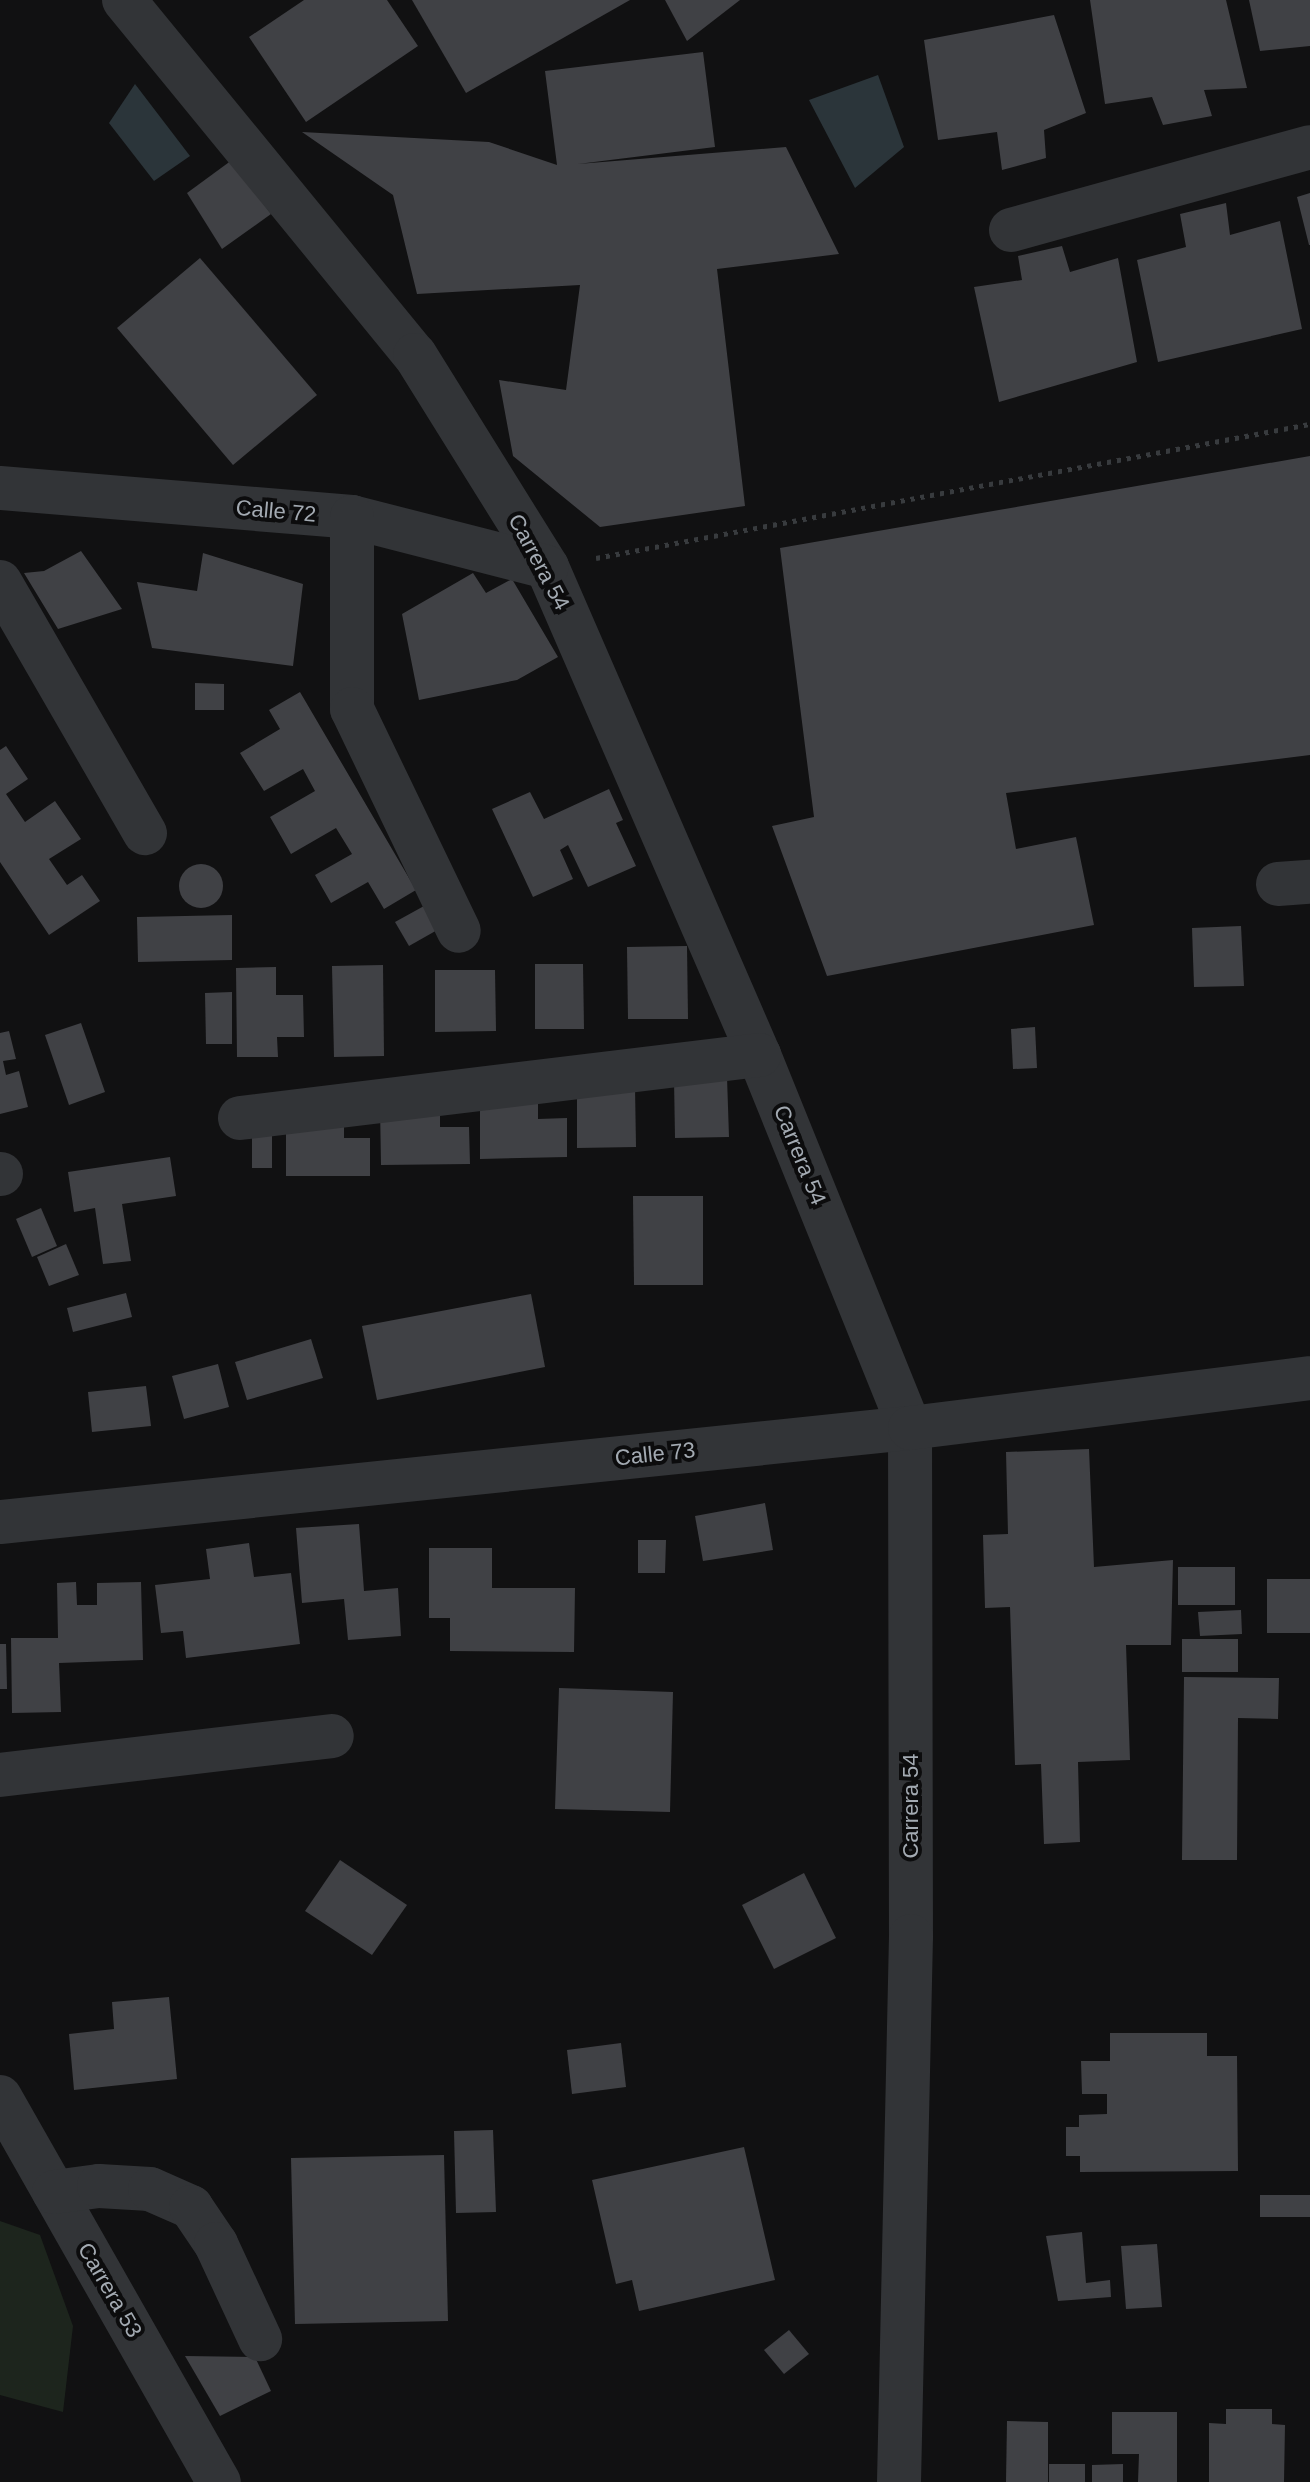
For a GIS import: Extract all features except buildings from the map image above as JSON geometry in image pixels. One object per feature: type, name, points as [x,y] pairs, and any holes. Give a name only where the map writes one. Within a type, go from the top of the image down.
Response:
[{"type":"street","name":"Carrera 54","points":[[124,0],[415,355],[547,567],[759,1055],[910,1428],[911,1936],[899,2482]]},
{"type":"street","points":[[1011,230],[1310,147]]},
{"type":"street","name":"Calle 72","points":[[0,488],[352,517],[547,567]]},
{"type":"street","points":[[352,517],[352,709],[459,931]]},
{"type":"street","points":[[0,582],[145,833]]},
{"type":"street","points":[[240,1118],[759,1055]]},
{"type":"street","name":"Calle 73","points":[[0,1522],[910,1428],[1310,1378]]},
{"type":"street","points":[[0,1775],[332,1736]]},
{"type":"street","name":"Carrera 53","points":[[0,2097],[219,2482]]},
{"type":"street","points":[[54,2192],[99,2186],[150,2189],[191,2207],[216,2244],[260,2339]]},
{"type":"path","points":[[547,567],[1310,424]]},
{"type":"shaded area","points":[[878,75],[904,147],[855,188],[809,100]]},
{"type":"shaded area","points":[[135,84],[190,156],[154,181],[109,123]]},
{"type":"shaded area","points":[[0,2221],[40,2235],[73,2326],[63,2412],[0,2395]]}]
